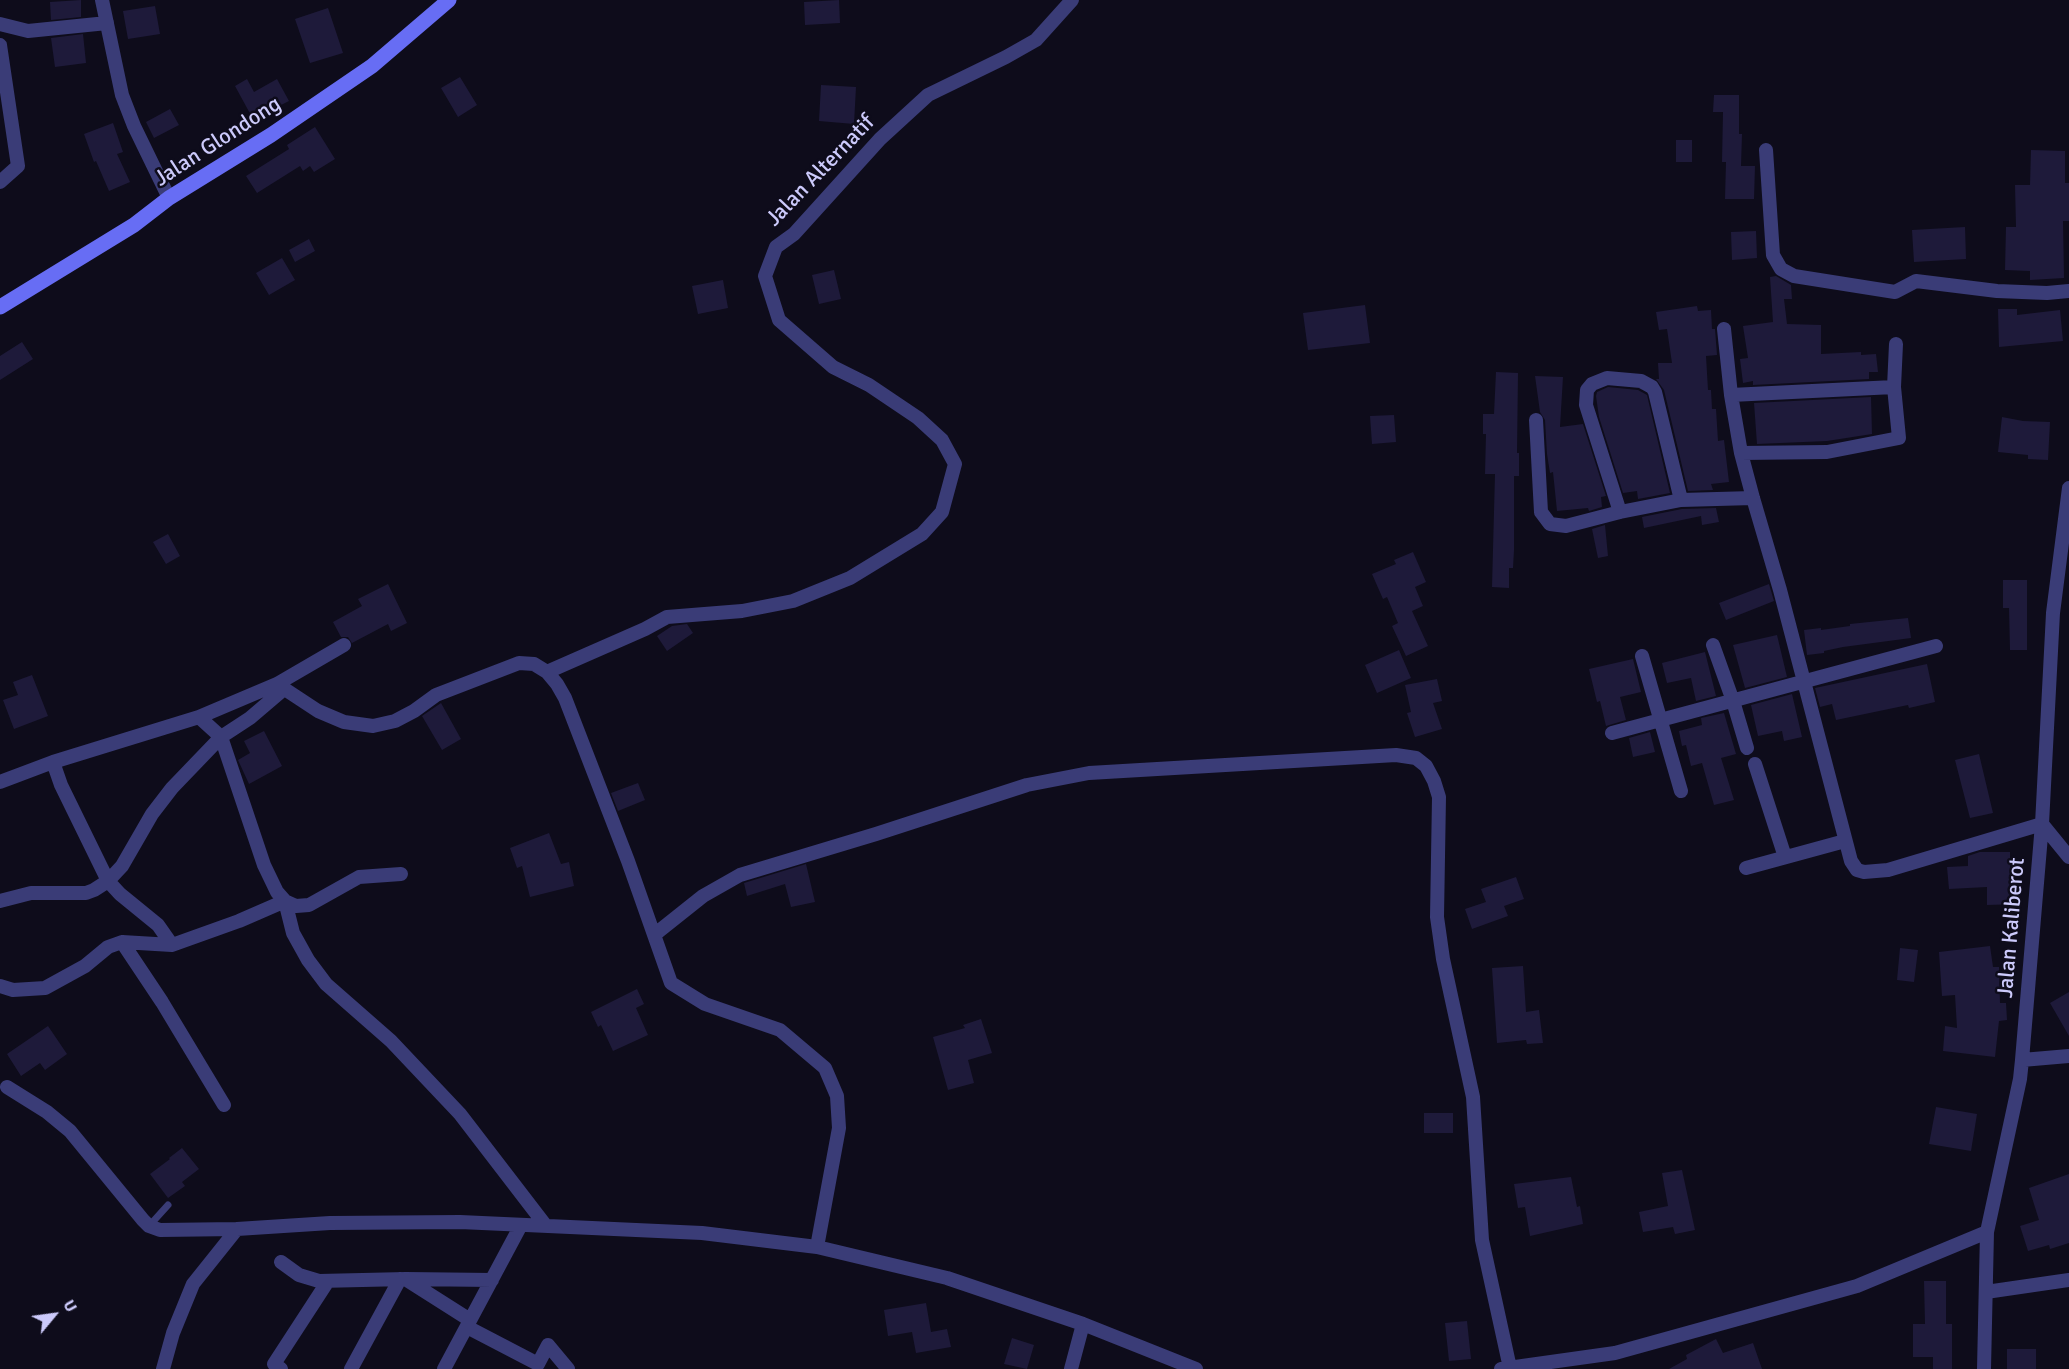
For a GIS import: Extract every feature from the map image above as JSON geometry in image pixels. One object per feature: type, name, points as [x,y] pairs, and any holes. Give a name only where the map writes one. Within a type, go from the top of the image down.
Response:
[{"type":"main road","name":"Jalan Glondong","points":[[0,307],[134,225],[169,198],[272,135],[372,66],[449,0]]},
{"type":"street","points":[[102,0],[122,95],[134,126],[169,198]]},
{"type":"street","name":"Jalan Alternatif","points":[[547,672],[667,617],[742,611],[793,601],[850,579],[922,534],[942,512],[955,464],[942,440],[918,418],[869,385],[833,367],[778,320],[765,276],[776,247],[794,234],[880,139],[928,95],[1036,40],[1072,0]]},
{"type":"street","points":[[0,24],[28,31],[107,23]]},
{"type":"street","points":[[0,45],[18,166],[0,182]]},
{"type":"street","points":[[1766,150],[1773,255],[1781,269],[1794,276],[1894,292],[1916,281],[1997,291],[2047,293],[2069,291]]},
{"type":"street","points":[[1725,329],[1731,395],[1742,453],[1851,861],[1857,870],[1864,872],[1888,870],[2042,825],[2069,857]]},
{"type":"street","points":[[1742,453],[1827,452],[1899,438],[1894,387],[1896,344]]},
{"type":"street","points":[[1620,512],[1586,405],[1587,390],[1592,384],[1607,378],[1641,381],[1652,387],[1681,500]]},
{"type":"street","points":[[1731,395],[1894,387]]},
{"type":"street","points":[[1536,420],[1541,512],[1550,524],[1566,525],[1681,500],[1753,498]]},
{"type":"street","name":"Jalan Kaliberot","points":[[1984,1369],[1987,1232],[2022,1060],[2042,825],[2053,613],[2069,488]]},
{"type":"street","points":[[0,782],[53,762],[200,717],[281,686],[344,645]]},
{"type":"street","points":[[1713,645],[1747,748]]},
{"type":"street","points":[[1612,733],[1936,646]]},
{"type":"street","points":[[1642,656],[1681,790]]},
{"type":"street","points":[[281,686],[318,711],[344,722],[373,726],[395,721],[436,695],[519,663],[534,664],[547,672],[565,698],[672,983],[705,1004],[780,1030],[825,1068],[837,1096],[839,1128],[817,1247]]},
{"type":"street","points":[[0,901],[31,893],[86,893],[108,881],[122,866],[152,814],[172,788],[220,737],[258,713],[281,686]]},
{"type":"street","points":[[200,717],[220,737],[264,864],[277,892],[285,901],[296,906],[309,905],[359,877],[401,874]]},
{"type":"street","points":[[654,935],[704,896],[740,875],[1028,785],[1089,774],[1396,755],[1416,758],[1426,766],[1439,797],[1437,916],[1443,959],[1473,1098],[1482,1240],[1505,1368],[1615,1353],[1857,1286],[1987,1232]]},
{"type":"street","points":[[53,762],[61,785],[108,881],[120,894],[158,925],[172,945]]},
{"type":"street","points":[[1755,764],[1785,858]]},
{"type":"street","points":[[1746,868],[1845,842]]},
{"type":"street","points":[[0,986],[14,990],[45,987],[85,966],[108,947],[122,942],[172,945],[285,901]]},
{"type":"street","points":[[285,901],[293,933],[308,960],[326,984],[391,1041],[460,1114],[546,1226]]},
{"type":"street","points":[[122,942],[162,1002],[224,1105]]},
{"type":"street","points":[[2022,1060],[2069,1056]]},
{"type":"street","points":[[6,1088],[47,1112],[70,1131],[149,1226],[166,1231],[330,1223],[460,1222],[702,1233],[817,1247],[947,1278],[1083,1324],[1196,1369]]},
{"type":"street","points":[[444,1369],[521,1225]]},
{"type":"street","points":[[163,1369],[173,1334],[193,1284],[237,1229]]},
{"type":"street","points":[[281,1262],[299,1275],[319,1281],[492,1280]]},
{"type":"street","points":[[403,1279],[468,1324],[537,1367],[548,1345],[568,1369]]},
{"type":"street","points":[[351,1369],[403,1279]]},
{"type":"street","points":[[1986,1292],[2069,1280]]},
{"type":"street","points":[[281,1369],[274,1364],[328,1281]]},
{"type":"street","points":[[1071,1369],[1083,1324]]},
{"type":"lane","points":[[149,1226],[168,1205]]},
{"type":"building","points":[[81,0],[81,17],[51,20],[50,2]]},
{"type":"building","points":[[839,0],[840,23],[805,25],[804,2]]},
{"type":"building","points":[[155,6],[160,34],[128,39],[123,11]]},
{"type":"building","points":[[328,8],[343,53],[310,63],[295,19]]},
{"type":"building","points":[[83,34],[86,63],[55,67],[51,38]]},
{"type":"building","points":[[460,77],[477,105],[458,117],[441,88]]},
{"type":"building","points":[[247,79],[254,92],[277,79],[289,101],[253,119],[235,86]]},
{"type":"building","points":[[821,85],[856,87],[854,124],[819,121]]},
{"type":"building","points":[[1714,95],[1739,95],[1739,134],[1742,134],[1741,166],[1755,166],[1754,199],[1725,199],[1726,162],[1722,162],[1723,112],[1713,112]]},
{"type":"building","points":[[170,109],[179,125],[154,138],[146,122]]},
{"type":"building","points":[[113,123],[123,152],[117,154],[130,182],[109,191],[96,161],[94,162],[84,134]]},
{"type":"building","points":[[315,127],[335,159],[314,172],[310,166],[303,171],[300,166],[257,193],[246,176],[289,149],[287,145]]},
{"type":"building","points":[[1676,140],[1692,140],[1692,162],[1676,162]]},
{"type":"building","points":[[2031,150],[2065,151],[2065,183],[2069,183],[2069,221],[2063,221],[2064,278],[2030,280],[2030,271],[2005,270],[2006,227],[2016,227],[2015,185],[2030,185]]},
{"type":"building","points":[[1965,227],[1966,259],[1914,262],[1912,230]]},
{"type":"building","points":[[1756,231],[1757,258],[1732,260],[1731,232]]},
{"type":"building","points":[[309,239],[315,251],[295,262],[289,250]]},
{"type":"building","points":[[282,258],[295,280],[269,295],[256,273]]},
{"type":"building","points":[[834,270],[841,299],[819,304],[812,275]]},
{"type":"building","points":[[1776,276],[1791,285],[1792,299],[1784,299],[1787,324],[1821,325],[1821,354],[1861,352],[1861,355],[1876,354],[1878,372],[1869,372],[1869,379],[1753,385],[1753,381],[1743,383],[1740,359],[1748,358],[1743,326],[1773,322],[1770,277]]},
{"type":"building","points":[[723,280],[728,308],[698,314],[692,286]]},
{"type":"building","points":[[1365,305],[1370,343],[1308,350],[1303,313]]},
{"type":"building","points":[[1697,306],[1698,311],[1711,310],[1712,329],[1715,329],[1717,355],[1706,356],[1708,390],[1711,390],[1712,409],[1716,409],[1718,441],[1724,440],[1729,482],[1711,484],[1713,490],[1688,491],[1664,390],[1656,379],[1659,379],[1658,363],[1672,363],[1667,329],[1659,330],[1656,312]]},
{"type":"building","points":[[1998,309],[2017,309],[2017,315],[2060,310],[2063,341],[1999,347]]},
{"type":"building","points":[[22,342],[33,359],[0,380],[0,356]]},
{"type":"building","points":[[1496,372],[1518,373],[1519,476],[1514,476],[1514,550],[1513,568],[1509,568],[1509,588],[1492,587],[1495,474],[1485,474],[1486,434],[1483,434],[1483,414],[1494,414]]},
{"type":"building","points":[[1535,376],[1563,377],[1560,427],[1583,424],[1606,496],[1601,497],[1602,507],[1589,511],[1588,508],[1557,511],[1553,472],[1550,473],[1547,454],[1545,420],[1540,412]]},
{"type":"building","points":[[1608,387],[1638,390],[1647,395],[1670,493],[1638,499],[1637,491],[1623,493],[1599,417],[1596,396],[1597,392]]},
{"type":"building","points":[[1871,397],[1872,434],[1827,441],[1757,444],[1754,403]]},
{"type":"building","points":[[1394,415],[1396,442],[1372,444],[1370,416]]},
{"type":"building","points":[[2002,417],[2023,421],[2050,422],[2048,460],[2028,459],[2028,455],[1998,452]]},
{"type":"building","points":[[1716,508],[1719,522],[1702,525],[1701,516],[1644,528],[1642,517],[1682,509]]},
{"type":"building","points":[[1605,525],[1608,556],[1598,558],[1592,529]]},
{"type":"building","points":[[168,534],[180,556],[166,564],[153,542]]},
{"type":"building","points":[[1413,552],[1426,582],[1415,587],[1423,606],[1412,611],[1428,646],[1406,656],[1392,626],[1398,623],[1387,597],[1383,599],[1372,574],[1396,564],[1394,560]]},
{"type":"building","points":[[2003,580],[2027,580],[2027,650],[2010,650],[2009,608],[2003,608]]},
{"type":"building","points":[[388,584],[407,623],[391,631],[388,624],[352,643],[348,637],[341,637],[333,622],[362,606],[358,599]]},
{"type":"building","points":[[1769,584],[1774,601],[1726,620],[1719,603]]},
{"type":"building","points":[[1908,618],[1911,638],[1843,647],[1807,655],[1804,630],[1821,628],[1821,630],[1850,626],[1850,624]]},
{"type":"building","points":[[687,624],[693,633],[667,651],[657,636],[672,626]]},
{"type":"building","points":[[1777,635],[1787,677],[1745,688],[1733,645]]},
{"type":"building","points":[[1399,650],[1411,678],[1377,693],[1365,665]]},
{"type":"building","points":[[1705,652],[1716,696],[1696,701],[1691,678],[1667,683],[1662,663]]},
{"type":"building","points":[[1633,659],[1641,692],[1620,697],[1626,720],[1606,726],[1589,669]]},
{"type":"building","points":[[1927,664],[1935,702],[1909,708],[1908,705],[1836,720],[1832,704],[1820,707],[1815,688]]},
{"type":"building","points":[[32,675],[48,716],[14,729],[3,700],[18,695],[13,682]]},
{"type":"building","points":[[1437,679],[1442,701],[1433,703],[1442,729],[1415,737],[1407,713],[1411,712],[1405,685]]},
{"type":"building","points":[[1792,694],[1802,737],[1784,741],[1782,731],[1758,736],[1751,705]]},
{"type":"building","points":[[441,703],[461,739],[442,750],[422,716]]},
{"type":"building","points":[[1724,713],[1736,754],[1721,758],[1734,800],[1714,805],[1702,763],[1691,766],[1686,745],[1682,746],[1679,731],[1702,725],[1701,718]]},
{"type":"building","points":[[264,731],[282,766],[249,784],[238,760],[250,753],[244,741]]},
{"type":"building","points":[[1650,732],[1655,752],[1633,757],[1629,738]]},
{"type":"building","points":[[1979,754],[1993,813],[1970,818],[1955,760]]},
{"type":"building","points":[[638,783],[645,800],[618,811],[611,793]]},
{"type":"building","points":[[549,833],[561,864],[569,862],[574,886],[530,897],[522,866],[517,868],[510,848]]},
{"type":"building","points":[[1980,852],[2010,852],[2010,880],[2019,880],[2019,904],[1987,905],[1987,887],[1949,889],[1947,867],[1968,866],[1968,856]]},
{"type":"building","points":[[806,864],[815,902],[791,907],[785,884],[747,896],[744,883]]},
{"type":"building","points":[[1516,877],[1524,899],[1504,906],[1508,916],[1472,929],[1465,909],[1486,902],[1481,889]]},
{"type":"building","points":[[1990,946],[1993,967],[1999,967],[2000,1003],[2006,1003],[2007,1020],[1999,1021],[1995,1057],[1943,1051],[1945,1026],[1957,1028],[1955,995],[1942,996],[1939,952]]},
{"type":"building","points":[[1900,948],[1918,950],[1914,982],[1897,980]]},
{"type":"building","points":[[1523,966],[1526,1012],[1539,1010],[1543,1043],[1527,1044],[1526,1040],[1497,1043],[1492,968]]},
{"type":"building","points":[[637,989],[644,1004],[636,1008],[648,1035],[613,1051],[601,1025],[598,1027],[591,1012]]},
{"type":"building","points":[[2069,992],[2069,1036],[2050,1003]]},
{"type":"building","points":[[981,1019],[992,1053],[968,1060],[974,1083],[948,1090],[933,1037],[965,1028],[963,1025]]},
{"type":"building","points":[[48,1026],[67,1054],[45,1070],[40,1063],[21,1076],[7,1054]]},
{"type":"building","points":[[1936,1107],[1977,1114],[1971,1151],[1929,1144]]},
{"type":"building","points":[[1424,1113],[1453,1113],[1453,1133],[1424,1133]]},
{"type":"building","points":[[182,1148],[199,1169],[182,1182],[185,1186],[168,1198],[150,1174]]},
{"type":"building","points":[[1682,1170],[1695,1230],[1675,1234],[1673,1227],[1643,1232],[1639,1212],[1668,1206],[1662,1173]]},
{"type":"building","points":[[2069,1174],[2069,1243],[2050,1249],[2049,1245],[2028,1251],[2020,1226],[2039,1220],[2029,1188]]},
{"type":"building","points":[[1571,1177],[1583,1224],[1530,1236],[1525,1207],[1518,1208],[1514,1184]]},
{"type":"building","points":[[1924,1281],[1946,1281],[1946,1324],[1952,1324],[1952,1369],[1933,1369],[1933,1357],[1913,1357],[1913,1324],[1925,1324]]},
{"type":"building","points":[[926,1303],[931,1332],[947,1329],[951,1347],[916,1353],[912,1332],[888,1336],[884,1310]]},
{"type":"building","points":[[1467,1321],[1471,1359],[1449,1361],[1445,1323]]},
{"type":"building","points":[[1012,1338],[1034,1345],[1027,1369],[1004,1364]]},
{"type":"building","points":[[1716,1339],[1723,1353],[1753,1343],[1762,1369],[1669,1369],[1687,1359],[1686,1355]]},
{"type":"building","points":[[2007,1349],[2036,1349],[2036,1369],[2007,1369]]}]
